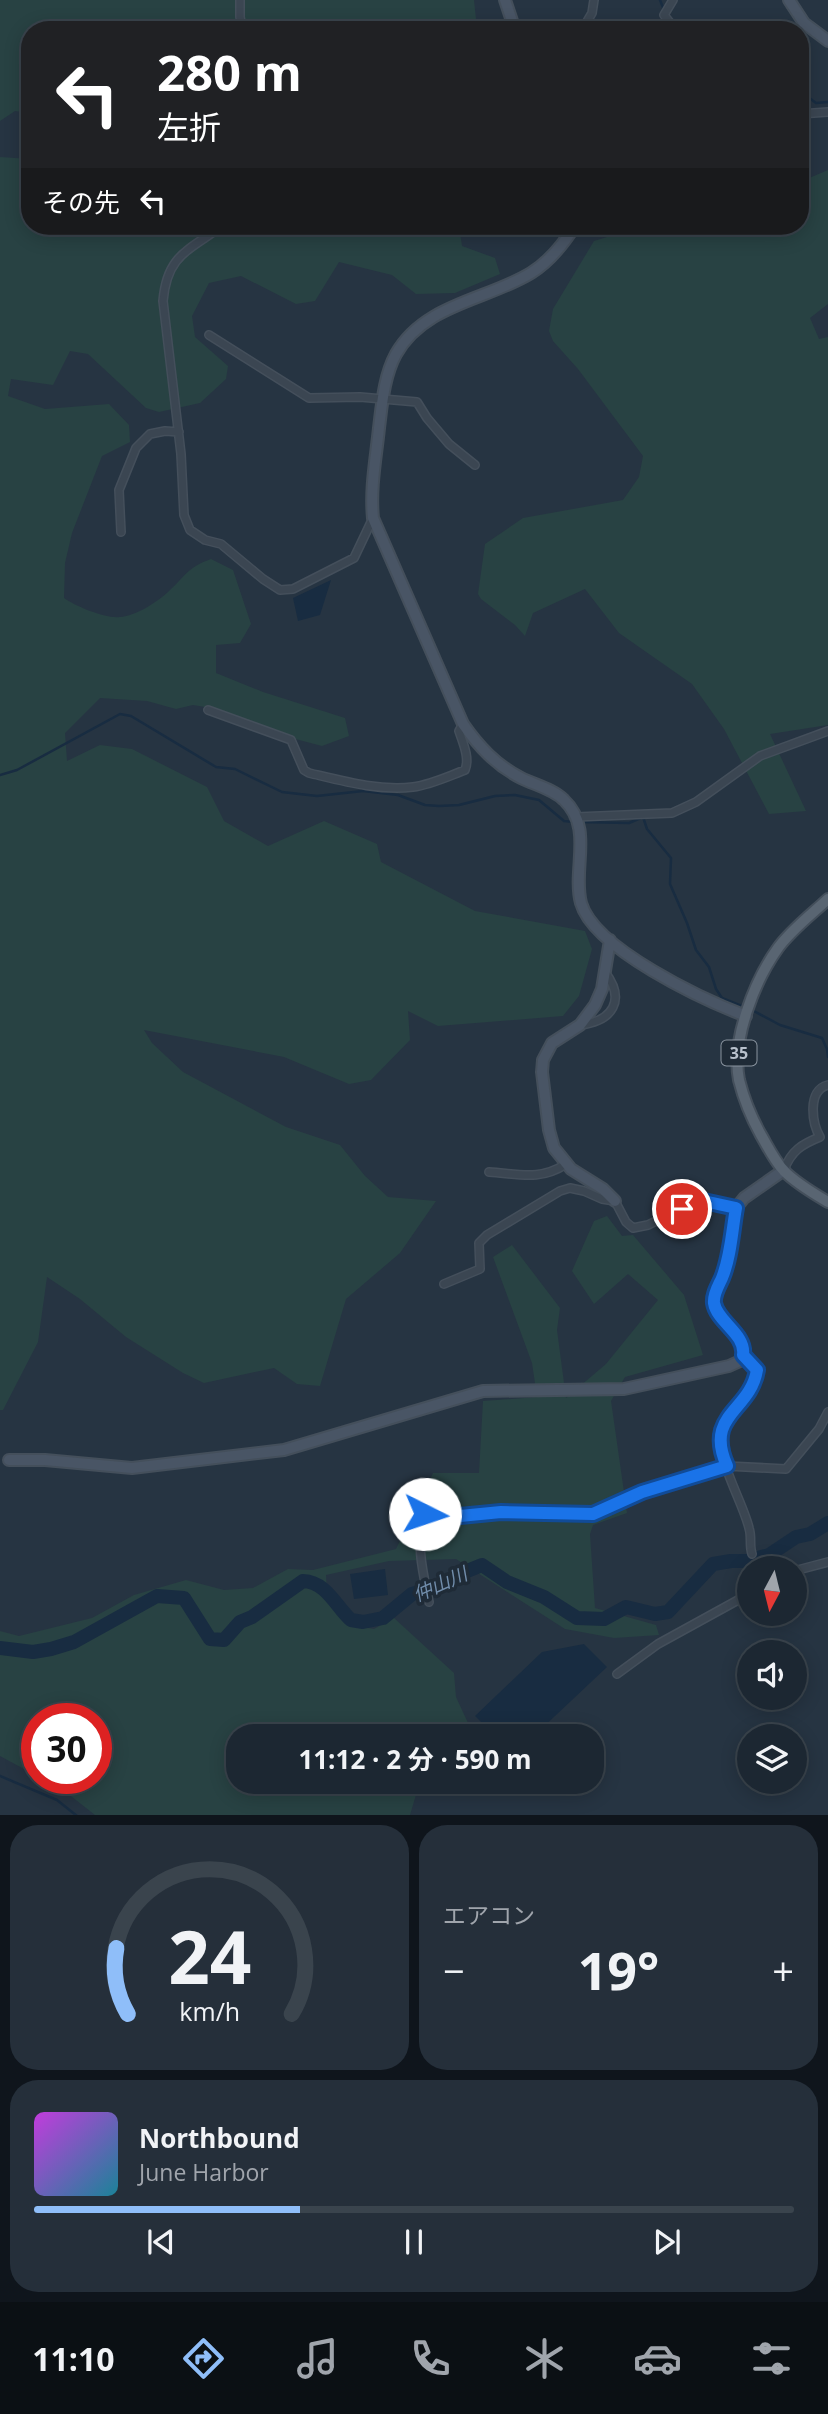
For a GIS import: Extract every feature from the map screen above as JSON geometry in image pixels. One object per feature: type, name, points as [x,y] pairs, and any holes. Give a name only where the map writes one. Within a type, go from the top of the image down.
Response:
[{"type":"main road","name":"35","points":[[828,899],[780,945],[762,973],[746,1016],[738,1058],[739,1078],[748,1110],[772,1156],[801,1185],[828,1202]]},
{"type":"street","points":[[240,0],[241,21]]},
{"type":"street","points":[[505,0],[512,21]]},
{"type":"street","points":[[587,21],[594,0]]},
{"type":"street","points":[[669,21],[664,15],[673,0]]},
{"type":"street","points":[[789,0],[803,21]]},
{"type":"street","points":[[809,27],[828,41]]},
{"type":"street","points":[[809,113],[828,112]]},
{"type":"street","points":[[210,235],[171,266],[165,280],[163,301],[179,432],[184,515],[190,530],[205,540],[221,544],[280,590],[293,589],[354,558],[373,518]]},
{"type":"street","points":[[568,235],[549,259],[531,273],[456,305],[411,333],[396,354],[389,369],[383,399],[371,497],[373,518],[463,724],[480,748],[493,760],[520,778],[565,800],[576,817],[582,838],[579,880],[581,903],[589,918],[610,940],[660,977],[746,1016]]},
{"type":"street","points":[[209,335],[309,398],[416,402],[449,444],[475,465]]},
{"type":"street","points":[[121,533],[119,490],[136,448],[150,434],[179,432]]},
{"type":"street","points":[[208,710],[291,740],[304,770],[309,773],[381,787],[414,787],[465,770],[468,765],[466,752],[459,731],[463,724]]},
{"type":"street","points":[[576,817],[672,813],[696,802],[760,756],[828,731]]},
{"type":"street","points":[[610,940],[602,989],[595,1005],[580,1025],[552,1043],[543,1060],[542,1072],[551,1140],[566,1164],[603,1189],[615,1201],[626,1222],[633,1228],[648,1225],[699,1200],[736,1208]]},
{"type":"street","points":[[580,1025],[603,1020],[611,1013],[614,1001],[612,981],[605,972]]},
{"type":"street","points":[[9,1461],[45,1460],[132,1468],[284,1450],[483,1391],[624,1389],[729,1366],[740,1361],[744,1350],[714,1304],[724,1274],[736,1208],[744,1198],[784,1170],[789,1157],[802,1145],[820,1137],[813,1123],[813,1107],[817,1091],[823,1085],[828,1085]]},
{"type":"street","points":[[489,1172],[542,1176],[566,1164]]},
{"type":"street","points":[[444,1284],[480,1269],[480,1243],[487,1234],[560,1191],[570,1188],[615,1201]]},
{"type":"street","points":[[743,1355],[757,1370],[755,1382],[722,1427],[720,1450],[747,1519],[751,1532],[749,1546],[752,1554]]},
{"type":"street","points":[[429,1602],[421,1567],[422,1522],[425,1514],[593,1514],[642,1492],[727,1466],[786,1469],[819,1429],[828,1412]]},
{"type":"street","points":[[807,1568],[828,1562]]},
{"type":"street","points":[[617,1674],[658,1644],[737,1601]]},
{"type":"green space","points":[[0,0],[474,0],[476,19],[469,21],[21,21],[21,112],[15,111],[0,121]]},
{"type":"green space","points":[[0,157],[21,158],[21,235],[460,235],[462,246],[495,258],[500,274],[455,293],[416,294],[392,275],[339,262],[315,301],[296,304],[241,276],[209,283],[192,316],[195,337],[228,366],[226,379],[200,403],[159,412],[146,408],[88,354],[70,351],[53,385],[11,379],[8,396],[45,409],[109,404],[129,425],[130,442],[102,456],[72,533],[65,563],[64,598],[99,614],[126,616],[152,604],[191,569],[211,559],[233,570],[251,624],[240,643],[216,645],[216,673],[263,692],[345,718],[349,736],[322,746],[284,736],[217,709],[193,705],[176,709],[147,701],[100,698],[65,733],[67,761],[100,745],[132,749],[207,787],[224,821],[268,846],[324,821],[377,844],[381,862],[475,911],[585,931],[592,949],[579,996],[563,1016],[438,1026],[408,1011],[410,1040],[371,1080],[349,1084],[284,1057],[144,1030],[152,1043],[183,1072],[286,1127],[340,1145],[365,1176],[388,1197],[436,1201],[400,1253],[346,1299],[320,1386],[297,1384],[274,1368],[204,1383],[126,1337],[80,1299],[47,1277],[38,1342],[3,1410],[0,1410]]},
{"type":"green space","points":[[828,170],[828,304],[810,318],[819,339],[828,337],[828,725],[770,734],[806,811],[769,814],[724,729],[692,684],[619,633],[585,589],[533,613],[525,636],[478,594],[485,544],[523,518],[623,500],[639,477],[643,456],[578,369],[553,341],[549,331],[553,309],[594,241],[614,235],[809,235],[809,178]]},
{"type":"green space","points":[[607,1216],[622,1236],[633,1235],[684,1295],[703,1355],[625,1377],[611,1401],[627,1513],[593,1525],[590,1534],[595,1608],[656,1625],[659,1635],[614,1638],[565,1629],[456,1559],[389,1561],[326,1575],[327,1595],[351,1625],[374,1629],[394,1618],[454,1673],[456,1697],[468,1724],[226,1724],[226,1794],[416,1794],[410,1815],[95,1815],[68,1794],[112,1794],[112,1703],[21,1703],[21,1767],[0,1756],[0,1631],[19,1636],[92,1618],[134,1595],[186,1580],[224,1590],[253,1588],[288,1569],[313,1570],[396,1549],[433,1473],[479,1473],[483,1401],[537,1397],[532,1363],[493,1257],[512,1245],[560,1308],[557,1330],[566,1398],[606,1364],[658,1300],[628,1274],[594,1304],[572,1271],[594,1221]]},
{"type":"water","points":[[331,580],[320,615],[298,621],[293,598]]},
{"type":"water","points":[[385,1569],[388,1595],[354,1599],[350,1574]]},
{"type":"water","points":[[584,1644],[607,1667],[547,1724],[483,1724],[475,1716],[542,1652]]},
{"type":"waterway","points":[[660,0],[664,10]]},
{"type":"waterway","points":[[809,98],[816,103],[828,102]]},
{"type":"waterway","points":[[0,775],[17,770],[120,714],[131,716],[216,767],[235,769],[282,792],[317,796],[363,791],[398,795],[425,805],[439,806],[515,795],[539,800],[564,821],[574,822]]},
{"type":"waterway","points":[[580,822],[629,823],[643,817],[647,829],[671,858],[670,884],[696,950],[709,967],[716,989],[722,998],[744,1007]]},
{"type":"waterway","points":[[750,1009],[780,1025],[822,1038],[828,1057]]},
{"type":"waterway","name":"仲山川","points":[[0,1648],[33,1652],[74,1642],[157,1596],[184,1598],[210,1639],[224,1640],[240,1622],[252,1617],[303,1581],[311,1582],[325,1590],[351,1620],[363,1622],[383,1618],[412,1594],[444,1585],[462,1573],[482,1565],[507,1582],[544,1597],[577,1618],[604,1619],[626,1607],[655,1614],[668,1612],[713,1564],[747,1561],[769,1555],[796,1537],[810,1534],[828,1523]]},
{"type":"waterway","points":[[0,1776],[57,1800],[76,1815]]},
{"type":"route","points":[[425,1514],[593,1514],[642,1492],[727,1466],[720,1450],[722,1427],[755,1382],[757,1370],[743,1355],[740,1342],[714,1304],[724,1274],[736,1208],[699,1200],[682,1209]]}]
